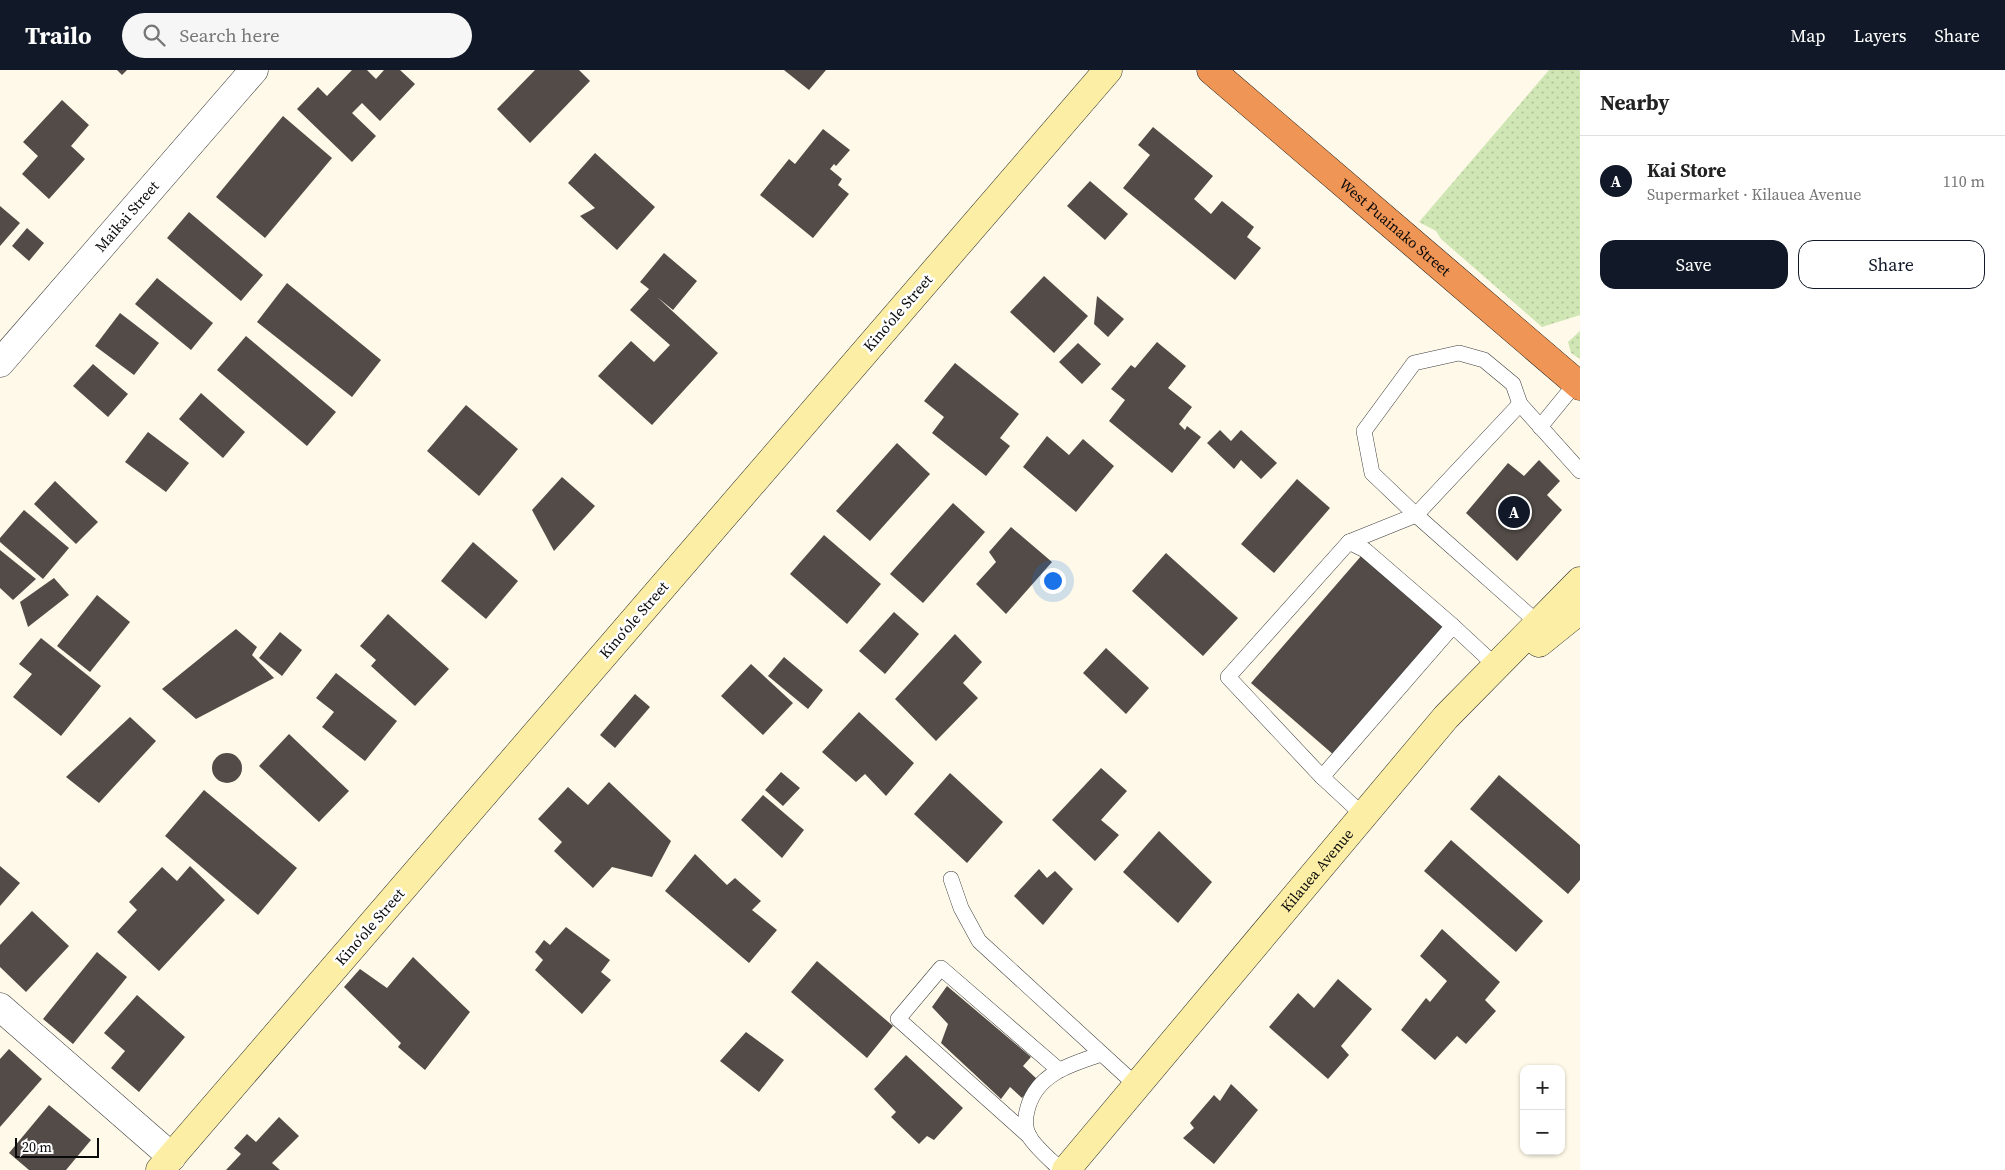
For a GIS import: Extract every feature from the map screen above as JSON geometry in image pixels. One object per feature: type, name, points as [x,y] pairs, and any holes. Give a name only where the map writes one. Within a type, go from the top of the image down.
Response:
[{"type":"highway","name":"West Puainako Street","points":[[1211,70],[1578,384]]},
{"type":"street","name":"Maikai Street","points":[[0,363],[254,70]]},
{"type":"street","name":"Kinoʻole Street","points":[[166,1163],[1108,70]]},
{"type":"street","name":"Kilauea Avenue","points":[[1066,1170],[1446,716],[1580,580]]},
{"type":"street","points":[[1446,716],[1580,610]]},
{"type":"street","points":[[0,1007],[166,1163]]},
{"type":"lane","points":[[1538,623],[1416,515],[1372,473],[1364,430],[1414,364],[1460,353],[1484,360],[1512,384],[1520,404],[1580,471]]},
{"type":"lane","points":[[1540,427],[1578,384]]},
{"type":"lane","points":[[1363,815],[1322,777],[1228,678],[1350,542],[1416,515],[1520,404]]},
{"type":"lane","points":[[1350,542],[1365,550],[1496,666]]},
{"type":"lane","points":[[1322,777],[1453,626]]},
{"type":"lane","points":[[951,878],[961,908],[979,941],[1137,1086]]},
{"type":"lane","points":[[1059,1070],[941,968],[898,1019],[1030,1137],[1061,1170]]},
{"type":"lane","points":[[1030,1137],[1024,1120],[1030,1098],[1047,1077],[1059,1070],[1102,1054]]},
{"type":"green space","points":[[1549,70],[1580,70],[1580,315],[1542,327],[1441,239],[1436,231],[1419,222]]},
{"type":"green space","points":[[1580,331],[1580,359],[1571,353],[1568,342]]},
{"type":"building","points":[[117,70],[127,70],[122,75]]},
{"type":"building","points":[[352,70],[367,70],[376,79],[384,70],[400,70],[415,84],[380,121],[362,103],[352,113],[376,136],[352,162],[297,109],[318,87],[327,96]]},
{"type":"building","points":[[535,70],[579,70],[590,81],[530,143],[497,109]]},
{"type":"building","points":[[784,70],[826,70],[809,90]]},
{"type":"building","points":[[62,100],[89,125],[71,146],[85,159],[49,199],[22,174],[38,156],[23,142]]},
{"type":"building","points":[[283,116],[332,158],[265,238],[216,197]]},
{"type":"building","points":[[1153,127],[1213,176],[1194,199],[1211,214],[1222,201],[1254,227],[1247,237],[1261,248],[1235,280],[1123,188],[1150,155],[1138,145]]},
{"type":"building","points":[[823,129],[850,150],[836,166],[834,164],[830,169],[842,179],[838,185],[849,194],[813,238],[760,195],[789,159],[795,164]]},
{"type":"building","points":[[595,153],[655,207],[617,250],[580,216],[595,208],[568,183]]},
{"type":"building","points":[[1090,181],[1128,214],[1105,240],[1067,206]]},
{"type":"building","points":[[0,206],[20,223],[0,246]]},
{"type":"building","points":[[189,212],[263,275],[241,301],[167,238]]},
{"type":"building","points":[[27,228],[44,243],[29,261],[12,246]]},
{"type":"building","points":[[664,253],[697,281],[673,310],[657,297],[718,353],[652,425],[598,376],[631,341],[654,362],[670,345],[630,310],[649,289],[640,282]]},
{"type":"building","points":[[1044,276],[1088,316],[1054,353],[1010,312]]},
{"type":"building","points":[[157,278],[213,323],[191,350],[135,304]]},
{"type":"building","points":[[287,283],[381,360],[352,397],[257,322]]},
{"type":"building","points":[[1097,296],[1124,319],[1108,337],[1094,324]]},
{"type":"building","points":[[120,313],[159,343],[134,375],[95,346]]},
{"type":"building","points":[[246,336],[336,412],[307,446],[217,370]]},
{"type":"building","points":[[1157,342],[1186,366],[1168,388],[1192,407],[1179,424],[1185,430],[1187,426],[1201,437],[1172,473],[1109,421],[1125,400],[1111,389],[1131,365],[1135,368]]},
{"type":"building","points":[[1078,343],[1101,364],[1082,384],[1059,362]]},
{"type":"building","points":[[955,363],[1019,414],[1000,438],[1010,446],[986,476],[932,433],[944,417],[924,401]]},
{"type":"building","points":[[93,364],[128,394],[108,417],[73,386]]},
{"type":"building","points":[[201,393],[245,432],[223,458],[179,419]]},
{"type":"building","points":[[466,405],[518,449],[479,496],[427,451]]},
{"type":"building","points":[[1220,430],[1231,441],[1241,430],[1277,463],[1261,479],[1241,460],[1234,469],[1207,443]]},
{"type":"building","points":[[148,432],[189,463],[166,492],[125,462]]},
{"type":"building","points":[[1047,436],[1069,455],[1083,439],[1114,466],[1076,512],[1023,467]]},
{"type":"building","points":[[897,443],[930,474],[870,541],[836,511]]},
{"type":"building","points":[[1539,460],[1560,481],[1547,495],[1562,510],[1517,561],[1466,513],[1508,463],[1524,476]]},
{"type":"building","points":[[562,477],[595,506],[554,551],[532,510]]},
{"type":"building","points":[[1297,479],[1330,508],[1274,573],[1241,544]]},
{"type":"building","points":[[55,481],[98,522],[76,544],[34,504]]},
{"type":"building","points":[[953,503],[985,532],[923,603],[890,574]]},
{"type":"building","points":[[24,510],[69,548],[43,579],[0,542],[0,538]]},
{"type":"building","points":[[1011,527],[1052,562],[1006,614],[976,584],[996,562],[989,552]]},
{"type":"building","points":[[824,535],[881,584],[847,624],[790,574]]},
{"type":"building","points":[[473,542],[518,581],[486,619],[441,581]]},
{"type":"building","points":[[0,550],[36,579],[13,600],[0,588]]},
{"type":"building","points":[[1166,553],[1238,618],[1203,656],[1132,591]]},
{"type":"building","points":[[1362,555],[1446,628],[1335,756],[1251,683]]},
{"type":"building","points":[[54,578],[69,595],[28,627],[20,602]]},
{"type":"building","points":[[97,595],[130,622],[90,672],[57,646]]},
{"type":"building","points":[[894,612],[919,634],[885,674],[859,651]]},
{"type":"building","points":[[388,614],[449,669],[415,706],[371,666],[376,660],[360,646]]},
{"type":"building","points":[[236,629],[257,647],[252,655],[274,678],[196,719],[162,689]]},
{"type":"building","points":[[280,632],[302,650],[282,676],[259,658]]},
{"type":"building","points":[[955,634],[982,662],[963,683],[978,698],[936,741],[895,699]]},
{"type":"building","points":[[41,638],[101,686],[61,736],[13,697],[32,674],[19,664]]},
{"type":"building","points":[[1106,648],[1149,688],[1126,714],[1083,673]]},
{"type":"building","points":[[784,657],[823,690],[808,709],[768,676]]},
{"type":"building","points":[[751,664],[793,703],[763,735],[721,696]]},
{"type":"building","points":[[336,673],[397,721],[365,761],[322,727],[334,712],[316,698]]},
{"type":"building","points":[[635,694],[650,707],[615,748],[600,735]]},
{"type":"building","points":[[859,712],[914,763],[886,796],[865,774],[856,782],[822,752]]},
{"type":"building","points":[[130,717],[156,741],[99,803],[66,777]]},
{"type":"building","points":[[289,734],[349,791],[319,822],[259,766]]},
{"type":"building","points":[[227,753],[238,757],[242,768],[238,779],[227,783],[216,779],[212,768],[216,757]]},
{"type":"building","points":[[1101,768],[1127,791],[1101,820],[1119,835],[1095,861],[1052,820]]},
{"type":"building","points":[[781,772],[800,788],[783,806],[765,790]]},
{"type":"building","points":[[950,773],[1003,822],[967,863],[914,814]]},
{"type":"building","points":[[1499,775],[1580,845],[1580,880],[1568,894],[1470,809]]},
{"type":"building","points":[[609,782],[671,841],[652,877],[612,867],[593,888],[554,851],[562,842],[538,819],[568,787],[588,805]]},
{"type":"building","points":[[204,790],[297,868],[258,915],[165,836]]},
{"type":"building","points":[[763,795],[804,830],[782,858],[741,820]]},
{"type":"building","points":[[1159,831],[1212,882],[1178,923],[1123,872]]},
{"type":"building","points":[[1451,840],[1543,921],[1516,952],[1424,871]]},
{"type":"building","points":[[695,854],[727,885],[735,878],[761,901],[752,910],[777,930],[749,963],[665,891]]},
{"type":"building","points":[[0,866],[20,883],[0,906]]},
{"type":"building","points":[[190,866],[225,900],[159,971],[117,932],[137,910],[129,902],[162,867],[177,881]]},
{"type":"building","points":[[1039,869],[1047,878],[1055,871],[1073,889],[1043,925],[1014,896]]},
{"type":"building","points":[[32,911],[69,946],[26,992],[0,967],[0,945]]},
{"type":"building","points":[[566,927],[610,960],[601,972],[611,980],[582,1014],[535,970],[543,960],[535,952],[544,940],[550,945]]},
{"type":"building","points":[[1442,929],[1500,982],[1485,1000],[1496,1011],[1466,1044],[1457,1036],[1435,1060],[1401,1030],[1426,998],[1430,1002],[1447,981],[1420,956]]},
{"type":"building","points":[[97,952],[127,977],[73,1044],[43,1019]]},
{"type":"building","points":[[413,957],[470,1012],[425,1070],[398,1047],[401,1043],[344,987],[360,969],[387,988]]},
{"type":"building","points":[[817,961],[893,1026],[867,1058],[791,992]]},
{"type":"building","points":[[1338,979],[1372,1009],[1341,1046],[1349,1055],[1328,1079],[1269,1027],[1298,993],[1314,1008]]},
{"type":"building","points":[[947,986],[1031,1057],[1023,1066],[1038,1080],[1022,1098],[1010,1087],[1001,1099],[941,1043],[948,1024],[932,1007]]},
{"type":"building","points":[[137,995],[185,1037],[139,1092],[111,1068],[125,1051],[104,1033]]},
{"type":"building","points":[[746,1032],[784,1060],[759,1092],[720,1061]]},
{"type":"building","points":[[9,1049],[42,1079],[0,1127],[0,1059]]},
{"type":"building","points":[[906,1055],[963,1108],[934,1140],[927,1136],[919,1144],[891,1117],[896,1112],[874,1089]]},
{"type":"building","points":[[1231,1084],[1258,1110],[1214,1164],[1183,1138],[1194,1128],[1190,1123],[1214,1095],[1220,1101]]},
{"type":"building","points":[[49,1105],[91,1140],[66,1170],[29,1170],[9,1153]]},
{"type":"building","points":[[279,1117],[299,1136],[272,1163],[280,1170],[226,1170],[241,1154],[234,1148],[247,1134],[256,1142]]},
{"type":"place","name":"Kai Store","points":[[1514,512]]}]
